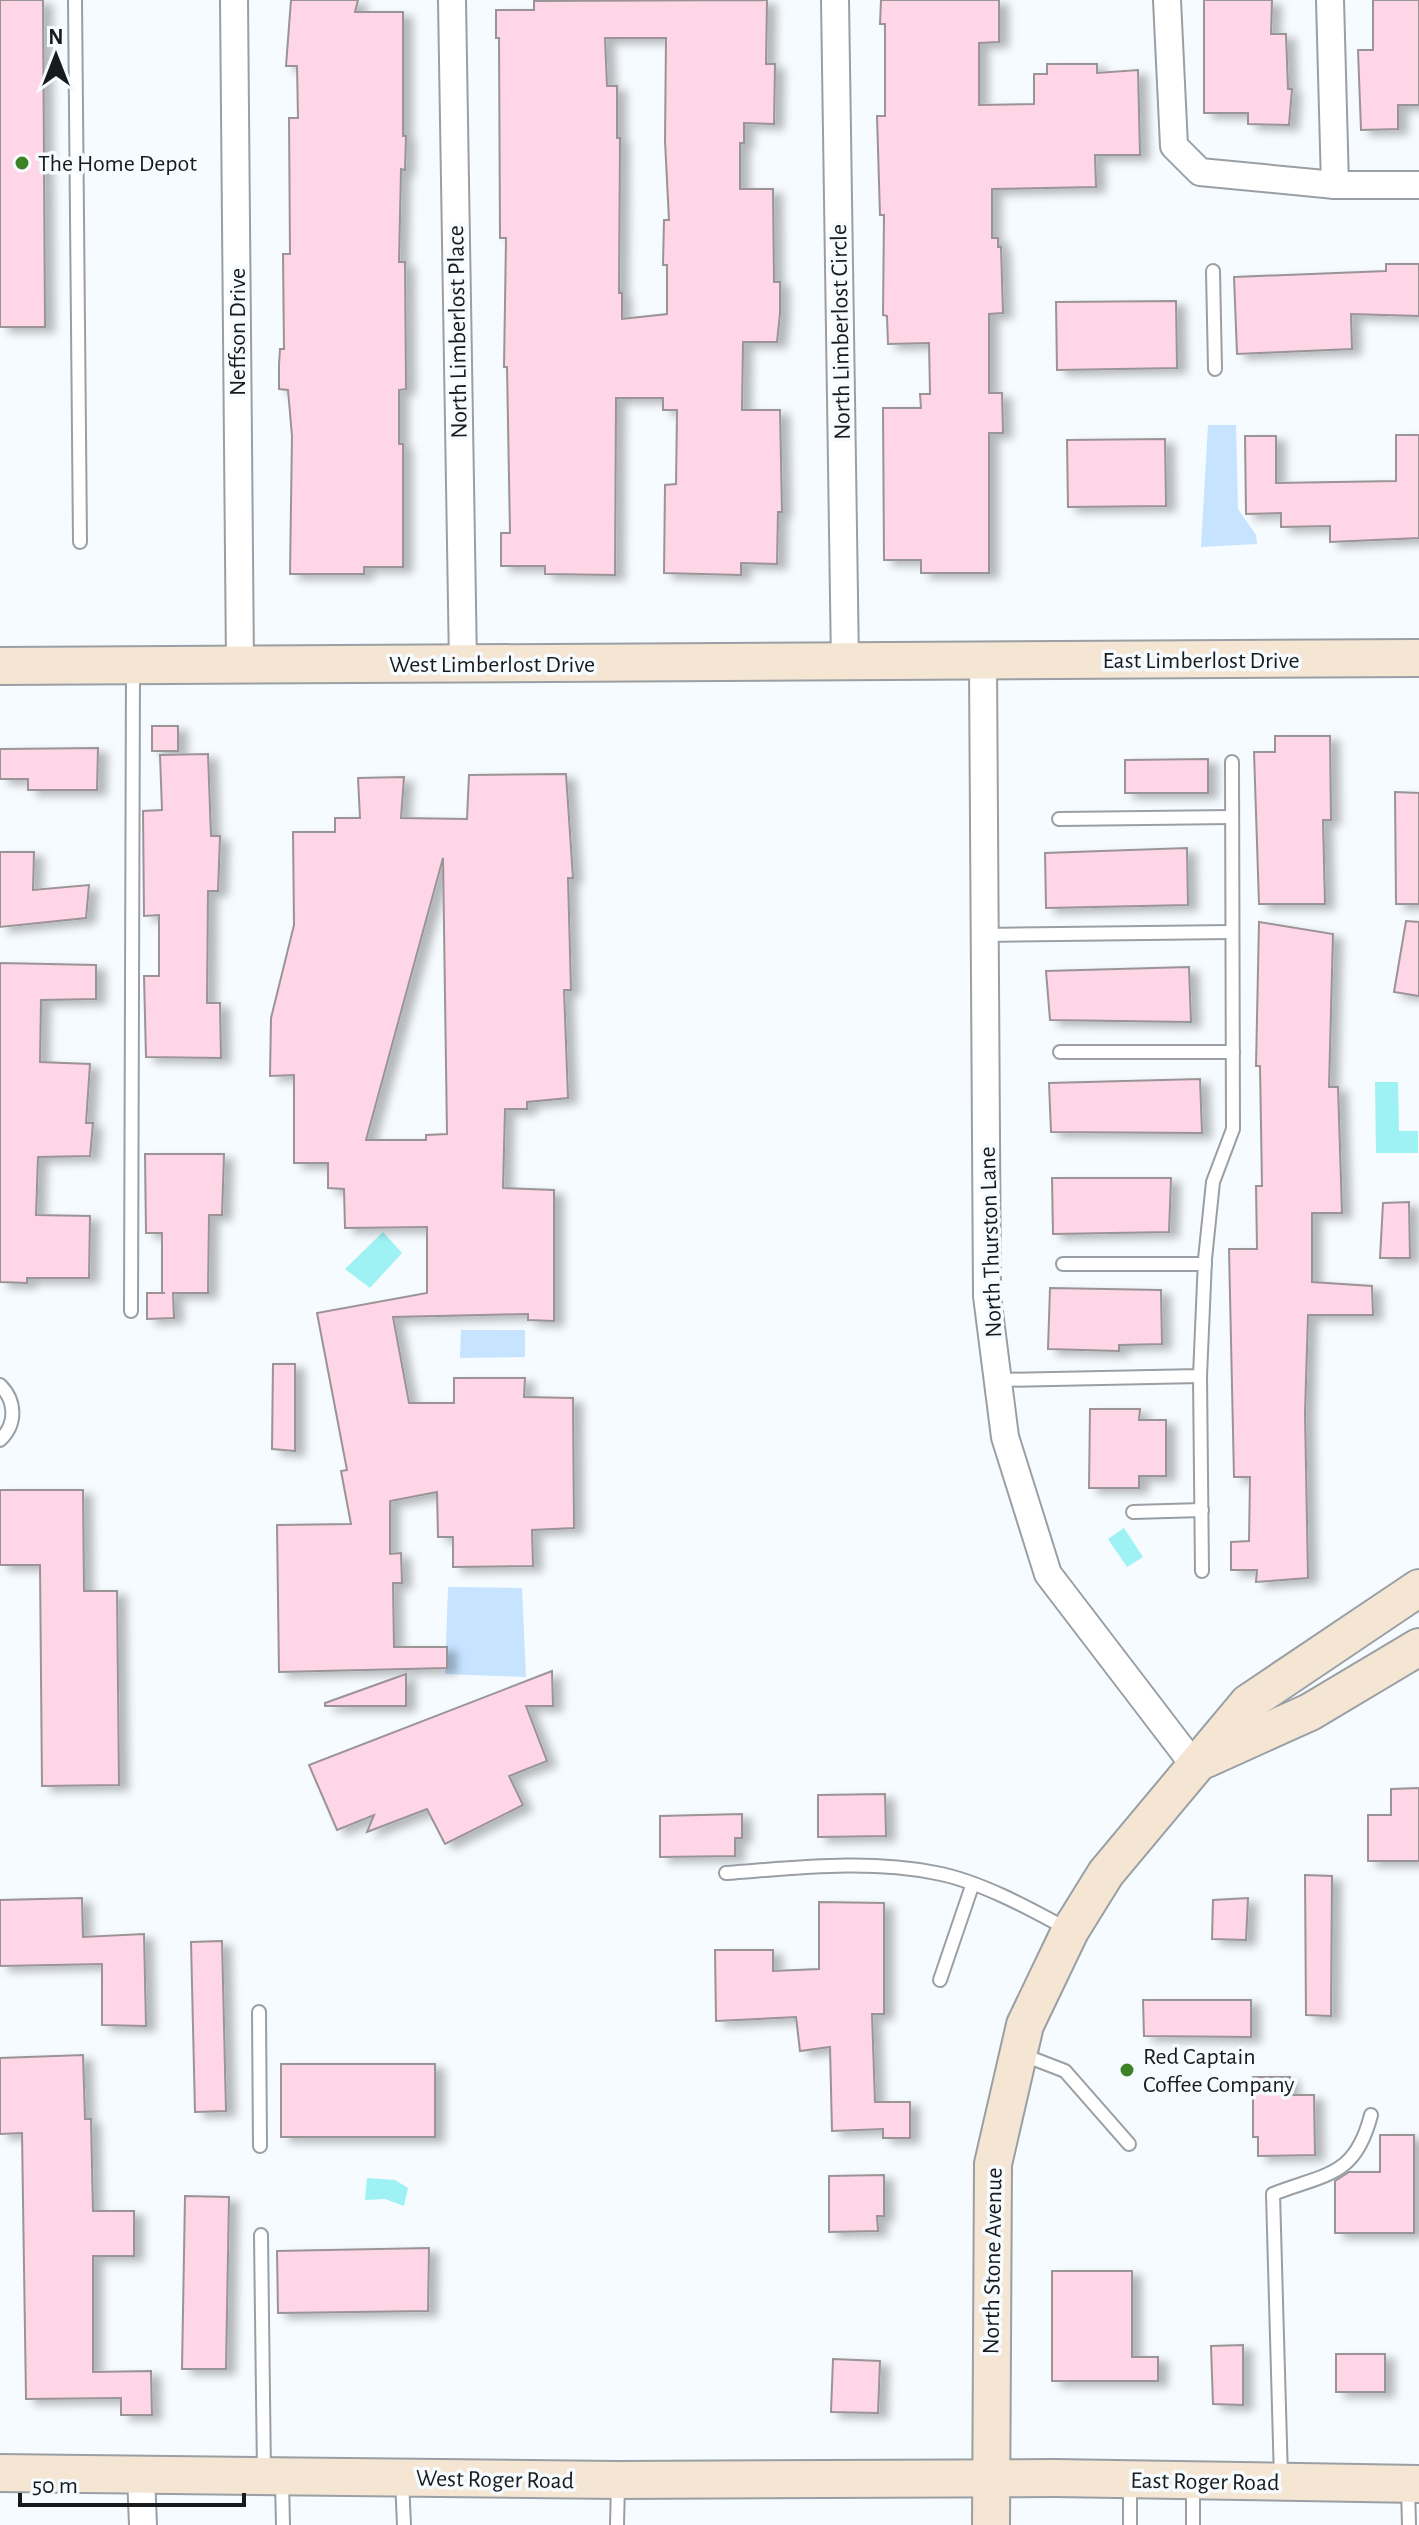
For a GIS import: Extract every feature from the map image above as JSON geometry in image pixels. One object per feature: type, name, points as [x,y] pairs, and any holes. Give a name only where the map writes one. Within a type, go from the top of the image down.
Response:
[{"type":"street","name":"Neffson Drive","points":[[234,0],[240,665]]},
{"type":"street","name":"North Limberlost Place","points":[[452,0],[463,664]]},
{"type":"street","name":"North Limberlost Circle","points":[[835,0],[845,663]]},
{"type":"street","points":[[1167,0],[1174,146],[1200,172],[1335,185],[1419,185]]},
{"type":"street","points":[[1330,0],[1335,185]]},
{"type":"street","name":"East Limberlost Drive","points":[[983,663],[1419,658]]},
{"type":"street","name":"West Limberlost Drive","points":[[0,666],[983,663]]},
{"type":"street","name":"North Thurston Lane","points":[[983,663],[987,1296],[1005,1437],[1048,1574],[1194,1765]]},
{"type":"street","name":"North Stone Avenue","points":[[991,2525],[993,2164],[1025,2025],[1070,1931],[1106,1873],[1248,1703],[1419,1588]]},
{"type":"street","name":"North Stone Avenue","points":[[1194,1765],[1310,1712],[1419,1647]]},
{"type":"street","name":"West Roger Road","points":[[0,2473],[618,2480],[990,2479]]},
{"type":"street","points":[[141,2476],[143,2525]]},
{"type":"street","name":"East Roger Road","points":[[990,2479],[1413,2484]]},
{"type":"lane","points":[[75,0],[80,542]]},
{"type":"lane","points":[[1213,271],[1215,369]]},
{"type":"lane","points":[[131,1311],[133,665]]},
{"type":"lane","points":[[1202,1571],[1200,1376],[1205,1264],[1213,1182],[1233,1129],[1232,762]]},
{"type":"lane","points":[[1059,819],[1232,817]]},
{"type":"lane","points":[[985,935],[1232,932]]},
{"type":"lane","points":[[1060,1052],[1233,1052]]},
{"type":"lane","points":[[1063,1264],[1205,1264]]},
{"type":"lane","points":[[998,1380],[1200,1376]]},
{"type":"lane","points":[[0,1385],[8,1394],[13,1411],[10,1428],[0,1440]]},
{"type":"lane","points":[[1133,1512],[1202,1510]]},
{"type":"lane","points":[[726,1873],[853,1865],[938,1873],[1023,1905],[1070,1931]]},
{"type":"lane","points":[[940,1980],[972,1886]]},
{"type":"lane","points":[[259,2012],[260,2146]]},
{"type":"lane","points":[[1018,2053],[1065,2071],[1129,2144]]},
{"type":"lane","points":[[1281,2482],[1273,2194],[1346,2166],[1363,2142],[1371,2115]]},
{"type":"lane","points":[[261,2235],[273,2477],[283,2525]]},
{"type":"lane","points":[[402,2478],[404,2525]]},
{"type":"lane","points":[[617,2525],[618,2480]]},
{"type":"lane","points":[[1130,2480],[1130,2525]]},
{"type":"lane","points":[[1193,2480],[1193,2525]]},
{"type":"lane","points":[[1409,2525],[1413,2484]]},
{"type":"shaded area","points":[[1208,425],[1236,425],[1238,509],[1256,535],[1257,544],[1201,547]]},
{"type":"shaded area","points":[[1375,1082],[1398,1082],[1399,1131],[1418,1131],[1418,1153],[1376,1153]]},
{"type":"shaded area","points":[[383,1232],[402,1253],[370,1288],[345,1269]]},
{"type":"shaded area","points":[[461,1330],[525,1330],[525,1357],[460,1358]]},
{"type":"shaded area","points":[[1124,1528],[1143,1557],[1127,1567],[1108,1539]]},
{"type":"shaded area","points":[[448,1587],[522,1588],[526,1677],[445,1674]]},
{"type":"shaded area","points":[[367,2178],[395,2180],[408,2188],[404,2206],[385,2199],[365,2200]]},
{"type":"building","name":"The Home Depot","points":[[0,0],[43,0],[45,327],[0,327]]},
{"type":"building","points":[[291,0],[358,0],[355,12],[403,12],[403,136],[406,136],[405,170],[401,169],[399,262],[405,262],[406,389],[399,390],[399,444],[403,444],[403,567],[364,567],[364,574],[290,574],[292,436],[288,390],[279,389],[279,365],[280,349],[284,349],[283,254],[290,254],[289,118],[298,118],[297,66],[286,66]]},
{"type":"building","points":[[767,0],[766,64],[775,64],[774,124],[744,123],[744,143],[740,143],[740,189],[773,189],[774,282],[780,282],[780,313],[777,342],[743,342],[742,410],[780,410],[782,512],[778,512],[777,564],[741,563],[741,575],[664,573],[665,485],[676,484],[677,410],[663,410],[663,398],[616,398],[615,575],[545,574],[545,566],[501,566],[501,533],[510,533],[507,367],[504,367],[506,238],[500,238],[499,38],[496,38],[496,10],[534,10],[534,1]],"holes":[[[605,38],[666,38],[665,141],[669,220],[664,220],[663,265],[667,265],[667,314],[622,319],[622,293],[619,293],[620,138],[617,138],[617,86],[607,86]]]},
{"type":"building","points":[[881,0],[999,0],[999,42],[979,43],[979,105],[1034,104],[1034,74],[1047,74],[1047,64],[1097,64],[1097,73],[1138,70],[1140,155],[1095,155],[1096,187],[992,189],[992,238],[998,238],[998,247],[1001,247],[1003,313],[989,314],[989,393],[1002,393],[1003,433],[989,433],[989,573],[921,573],[921,560],[884,560],[883,408],[921,408],[920,394],[930,394],[929,343],[888,344],[887,316],[883,315],[884,215],[880,215],[877,116],[885,116],[885,24],[880,24]]},
{"type":"building","points":[[1204,0],[1272,0],[1271,34],[1286,34],[1288,89],[1292,89],[1289,125],[1248,124],[1248,113],[1204,113]]},
{"type":"building","points":[[1373,0],[1419,0],[1419,105],[1398,105],[1398,129],[1361,130],[1358,50],[1373,50]]},
{"type":"building","points":[[1386,264],[1419,264],[1419,316],[1351,314],[1352,349],[1237,354],[1234,277],[1386,271]]},
{"type":"building","points":[[1176,301],[1177,368],[1057,370],[1056,302]]},
{"type":"building","points":[[1396,435],[1419,435],[1419,538],[1330,542],[1330,526],[1281,527],[1281,513],[1246,514],[1245,436],[1276,436],[1276,483],[1396,481]]},
{"type":"building","points":[[1165,439],[1166,506],[1068,507],[1067,440]]},
{"type":"building","points":[[152,726],[178,726],[178,751],[152,751]]},
{"type":"building","points":[[1275,736],[1330,736],[1331,820],[1323,820],[1325,904],[1259,904],[1254,752],[1275,752]]},
{"type":"building","points":[[98,748],[97,790],[28,790],[28,779],[0,779],[0,749]]},
{"type":"building","points":[[208,754],[211,836],[220,836],[218,891],[208,891],[207,1003],[220,1003],[221,1058],[146,1057],[144,976],[159,976],[159,915],[144,916],[143,811],[162,810],[160,755]]},
{"type":"building","points":[[1208,759],[1208,793],[1125,793],[1125,760]]},
{"type":"building","points":[[566,774],[573,878],[568,878],[571,990],[564,990],[568,1098],[527,1102],[527,1109],[505,1109],[503,1188],[554,1190],[554,1321],[528,1320],[528,1314],[393,1317],[409,1403],[454,1403],[454,1378],[525,1378],[524,1397],[573,1398],[574,1528],[532,1530],[533,1566],[453,1567],[453,1537],[438,1537],[437,1492],[390,1501],[390,1554],[401,1553],[402,1583],[393,1583],[394,1647],[447,1647],[447,1668],[279,1672],[277,1525],[351,1524],[341,1471],[347,1470],[317,1313],[427,1293],[427,1227],[345,1228],[344,1189],[328,1188],[328,1163],[294,1163],[294,1075],[270,1076],[271,1018],[294,925],[293,832],[335,832],[335,818],[360,818],[358,778],[404,777],[401,818],[467,819],[469,775]],"holes":[[[443,858],[447,1134],[426,1135],[426,1140],[366,1140]]]},
{"type":"building","points":[[1395,792],[1419,793],[1419,904],[1396,904]]},
{"type":"building","points":[[1187,848],[1188,905],[1046,908],[1045,853]]},
{"type":"building","points":[[0,852],[34,852],[33,890],[89,885],[86,918],[0,927]]},
{"type":"building","points":[[1406,921],[1419,922],[1419,996],[1394,992]]},
{"type":"building","points":[[1259,922],[1333,934],[1329,1087],[1338,1087],[1342,1213],[1312,1213],[1312,1282],[1372,1286],[1373,1315],[1308,1315],[1305,1413],[1308,1578],[1256,1582],[1257,1570],[1231,1570],[1231,1542],[1249,1541],[1250,1477],[1234,1477],[1229,1249],[1257,1249],[1256,1186],[1262,1186],[1260,1066],[1256,1066]]},
{"type":"building","points":[[0,963],[96,965],[96,999],[41,1000],[40,1062],[90,1064],[86,1123],[93,1123],[90,1156],[38,1157],[36,1215],[90,1216],[89,1278],[27,1278],[27,1283],[0,1282]]},
{"type":"building","points":[[1189,967],[1191,1022],[1050,1020],[1046,971]]},
{"type":"building","points":[[1200,1079],[1202,1133],[1051,1132],[1049,1083]]},
{"type":"building","points":[[145,1154],[224,1154],[222,1215],[209,1215],[208,1293],[173,1293],[174,1318],[147,1319],[147,1293],[162,1293],[162,1233],[146,1233]]},
{"type":"building","points":[[1052,1178],[1171,1178],[1169,1232],[1053,1234]]},
{"type":"building","points":[[1409,1202],[1410,1258],[1380,1258],[1383,1203]]},
{"type":"building","points":[[1050,1288],[1161,1290],[1162,1344],[1119,1345],[1119,1351],[1048,1349]]},
{"type":"building","points":[[273,1364],[295,1364],[295,1451],[272,1449]]},
{"type":"building","points":[[1090,1409],[1140,1409],[1139,1420],[1166,1420],[1166,1476],[1139,1476],[1139,1488],[1089,1488]]},
{"type":"building","points":[[0,1490],[83,1490],[84,1591],[117,1591],[119,1785],[42,1786],[40,1565],[0,1565]]},
{"type":"building","points":[[552,1671],[553,1706],[526,1706],[547,1761],[509,1776],[523,1805],[445,1844],[427,1809],[367,1832],[374,1815],[337,1830],[309,1765]]},
{"type":"building","points":[[406,1674],[406,1706],[325,1706],[325,1703]]},
{"type":"building","points":[[1419,1788],[1419,1861],[1368,1861],[1368,1815],[1391,1815],[1391,1789]]},
{"type":"building","points":[[885,1794],[886,1836],[818,1837],[818,1795]]},
{"type":"building","points":[[742,1814],[742,1838],[735,1838],[735,1856],[660,1857],[660,1816]]},
{"type":"building","points":[[1305,1875],[1332,1876],[1331,2016],[1306,2015]]},
{"type":"building","points":[[82,1898],[83,1937],[144,1934],[146,2026],[102,2025],[102,1964],[0,1966],[0,1900]]},
{"type":"building","points":[[1248,1898],[1246,1940],[1212,1939],[1213,1900]]},
{"type":"building","points":[[819,1902],[884,1903],[884,2014],[872,2014],[875,2102],[910,2102],[910,2138],[883,2138],[883,2129],[832,2131],[830,2047],[800,2051],[796,2017],[716,2021],[715,1950],[773,1950],[773,1971],[819,1969]]},
{"type":"building","points":[[222,1941],[226,2111],[195,2112],[191,1942]]},
{"type":"building","points":[[1143,2000],[1251,2000],[1251,2037],[1144,2036]]},
{"type":"building","points":[[83,2055],[85,2119],[91,2119],[93,2211],[134,2211],[134,2256],[93,2256],[93,2372],[151,2371],[152,2415],[121,2415],[121,2398],[26,2399],[22,2133],[0,2134],[0,2058]]},
{"type":"building","points":[[281,2064],[435,2064],[435,2137],[281,2137]]},
{"type":"building","points":[[1253,2077],[1290,2077],[1290,2095],[1314,2095],[1315,2155],[1258,2156],[1258,2137],[1253,2137]]},
{"type":"building","points":[[1380,2135],[1414,2135],[1414,2233],[1335,2233],[1335,2181],[1349,2172],[1380,2172]]},
{"type":"building","points":[[884,2175],[884,2216],[877,2216],[878,2231],[829,2232],[829,2176]]},
{"type":"building","points":[[185,2196],[229,2197],[226,2369],[182,2369]]},
{"type":"building","points":[[429,2248],[428,2311],[278,2313],[277,2251]]},
{"type":"building","points":[[1052,2271],[1132,2271],[1132,2357],[1158,2357],[1158,2381],[1052,2381]]},
{"type":"building","points":[[1243,2345],[1243,2405],[1213,2404],[1211,2346]]},
{"type":"building","points":[[1336,2354],[1385,2354],[1385,2392],[1336,2392]]},
{"type":"building","points":[[833,2359],[880,2361],[878,2413],[831,2412]]},
{"type":"place","name":"The Home Depot","points":[[22,163]]},
{"type":"place","name":"Red Captain Coffee Company","points":[[1127,2070]]}]
